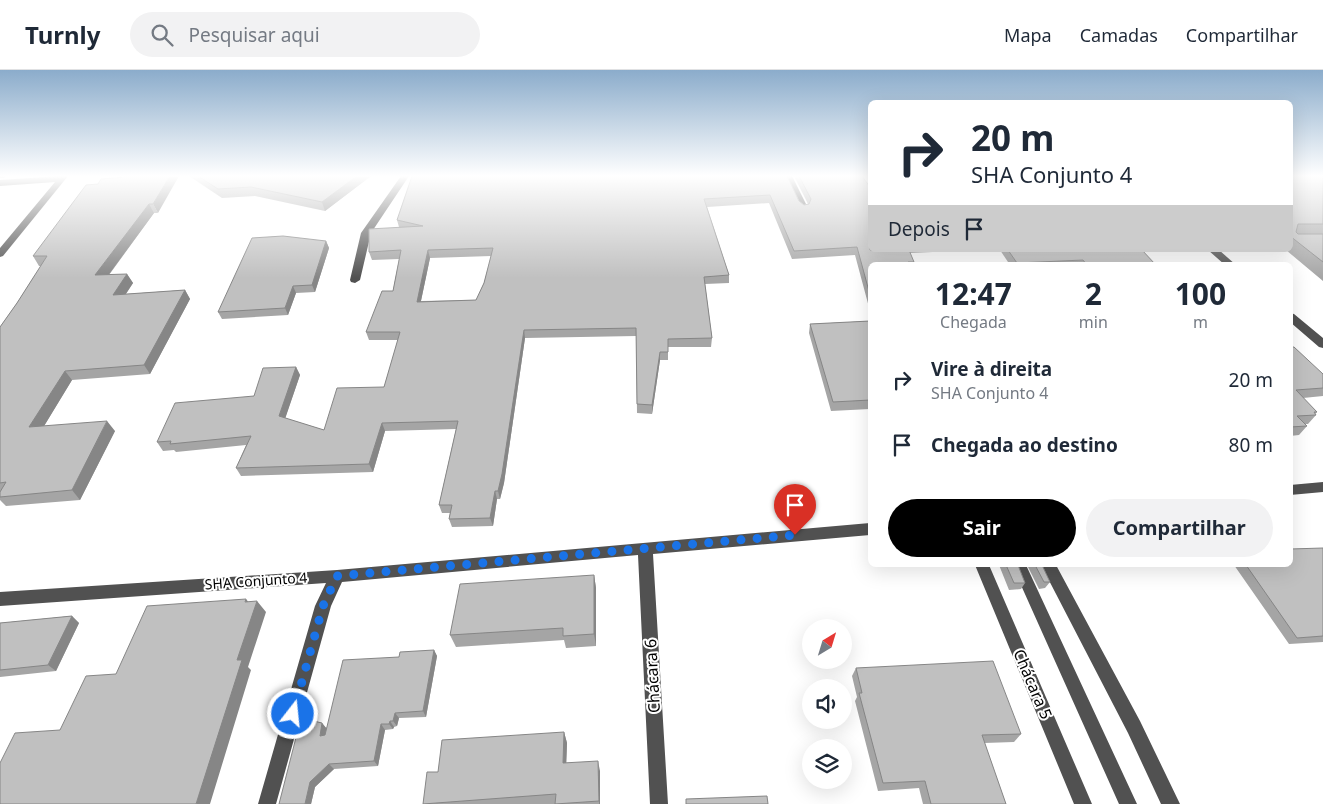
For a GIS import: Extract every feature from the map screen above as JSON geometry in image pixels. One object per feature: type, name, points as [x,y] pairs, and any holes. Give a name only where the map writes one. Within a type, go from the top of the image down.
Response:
[{"type":"street","points":[[0,254],[36,210]]},
{"type":"street","points":[[355,280],[366,233],[382,210]]},
{"type":"street","points":[[1215,252],[1227,262]]},
{"type":"street","points":[[1293,319],[1323,344]]},
{"type":"street","points":[[1293,490],[1323,487]]},
{"type":"street","name":"SHA Conjunto 4","points":[[0,599],[337,576],[868,528]]},
{"type":"street","name":"Chácara 6","points":[[645,548],[659,804]]},
{"type":"street","name":"Chácara 5","points":[[983,567],[1083,804]]},
{"type":"street","points":[[1020,567],[1128,804]]},
{"type":"street","points":[[1049,567],[1134,728],[1171,804]]},
{"type":"street","points":[[267,804],[323,606],[337,576]]},
{"type":"building","points":[[67,210],[144,210],[95,275],[127,274],[113,295],[185,290],[144,365],[65,371],[29,427],[107,421],[72,490],[0,497],[0,492],[6,482],[0,483],[0,327],[47,256],[33,256]]},
{"type":"building","points":[[400,210],[708,210],[729,275],[704,277],[712,338],[668,339],[668,352],[660,352],[652,405],[637,404],[636,328],[524,330],[502,474],[498,491],[495,491],[490,518],[449,519],[452,505],[439,505],[458,421],[382,423],[369,464],[236,468],[251,436],[170,444],[171,441],[157,442],[175,403],[254,396],[263,368],[296,367],[279,416],[324,430],[337,388],[384,387],[400,332],[366,332],[382,291],[393,291],[401,250],[369,252],[369,229],[423,226],[397,220]],"holes":[[[493,248],[484,283],[476,300],[417,302],[428,250]]]},
{"type":"building","points":[[777,210],[868,210],[868,252],[910,252],[914,262],[868,262],[868,288],[857,247],[794,251]]},
{"type":"building","points":[[1293,210],[1323,210],[1323,224],[1298,224],[1296,232],[1298,234],[1323,234],[1323,262],[1293,238]]},
{"type":"building","points":[[283,236],[326,241],[312,285],[293,286],[285,308],[218,312],[252,238]]},
{"type":"building","points":[[1009,252],[1144,252],[1153,262],[1085,262],[1083,260],[1016,262]]},
{"type":"building","points":[[868,321],[868,400],[833,402],[810,324]]},
{"type":"building","points":[[1293,347],[1323,374],[1323,388],[1296,390],[1317,412],[1314,412],[1316,415],[1297,416],[1307,426],[1293,427]]},
{"type":"building","points":[[1323,548],[1323,636],[1297,638],[1247,567],[1293,567],[1293,549]]},
{"type":"building","points":[[1007,567],[1019,567],[1025,583],[1014,583]]},
{"type":"building","points":[[1036,567],[1043,567],[1050,582],[1044,582]]},
{"type":"building","points":[[594,575],[594,634],[563,636],[563,628],[450,635],[460,584]]},
{"type":"building","points":[[246,599],[245,602],[257,601],[237,660],[242,660],[196,804],[0,804],[0,763],[15,733],[60,730],[86,676],[116,674],[147,606]]},
{"type":"building","points":[[72,616],[48,665],[0,670],[0,623]]},
{"type":"building","points":[[434,650],[423,711],[395,713],[393,721],[390,721],[389,724],[381,724],[374,761],[329,764],[310,782],[305,804],[279,804],[301,718],[322,723],[320,736],[325,735],[343,660],[399,657],[400,652]]},
{"type":"building","points":[[993,661],[1021,734],[982,735],[1006,804],[931,804],[925,781],[883,783],[859,693],[862,693],[856,668]]},
{"type":"building","points":[[564,732],[563,763],[598,761],[599,801],[555,804],[556,794],[423,804],[427,772],[438,772],[442,740]]},
{"type":"building","points":[[767,796],[768,804],[686,804],[686,799]]},
{"type":"route","points":[[293,714],[323,606],[337,576],[795,535]]}]
